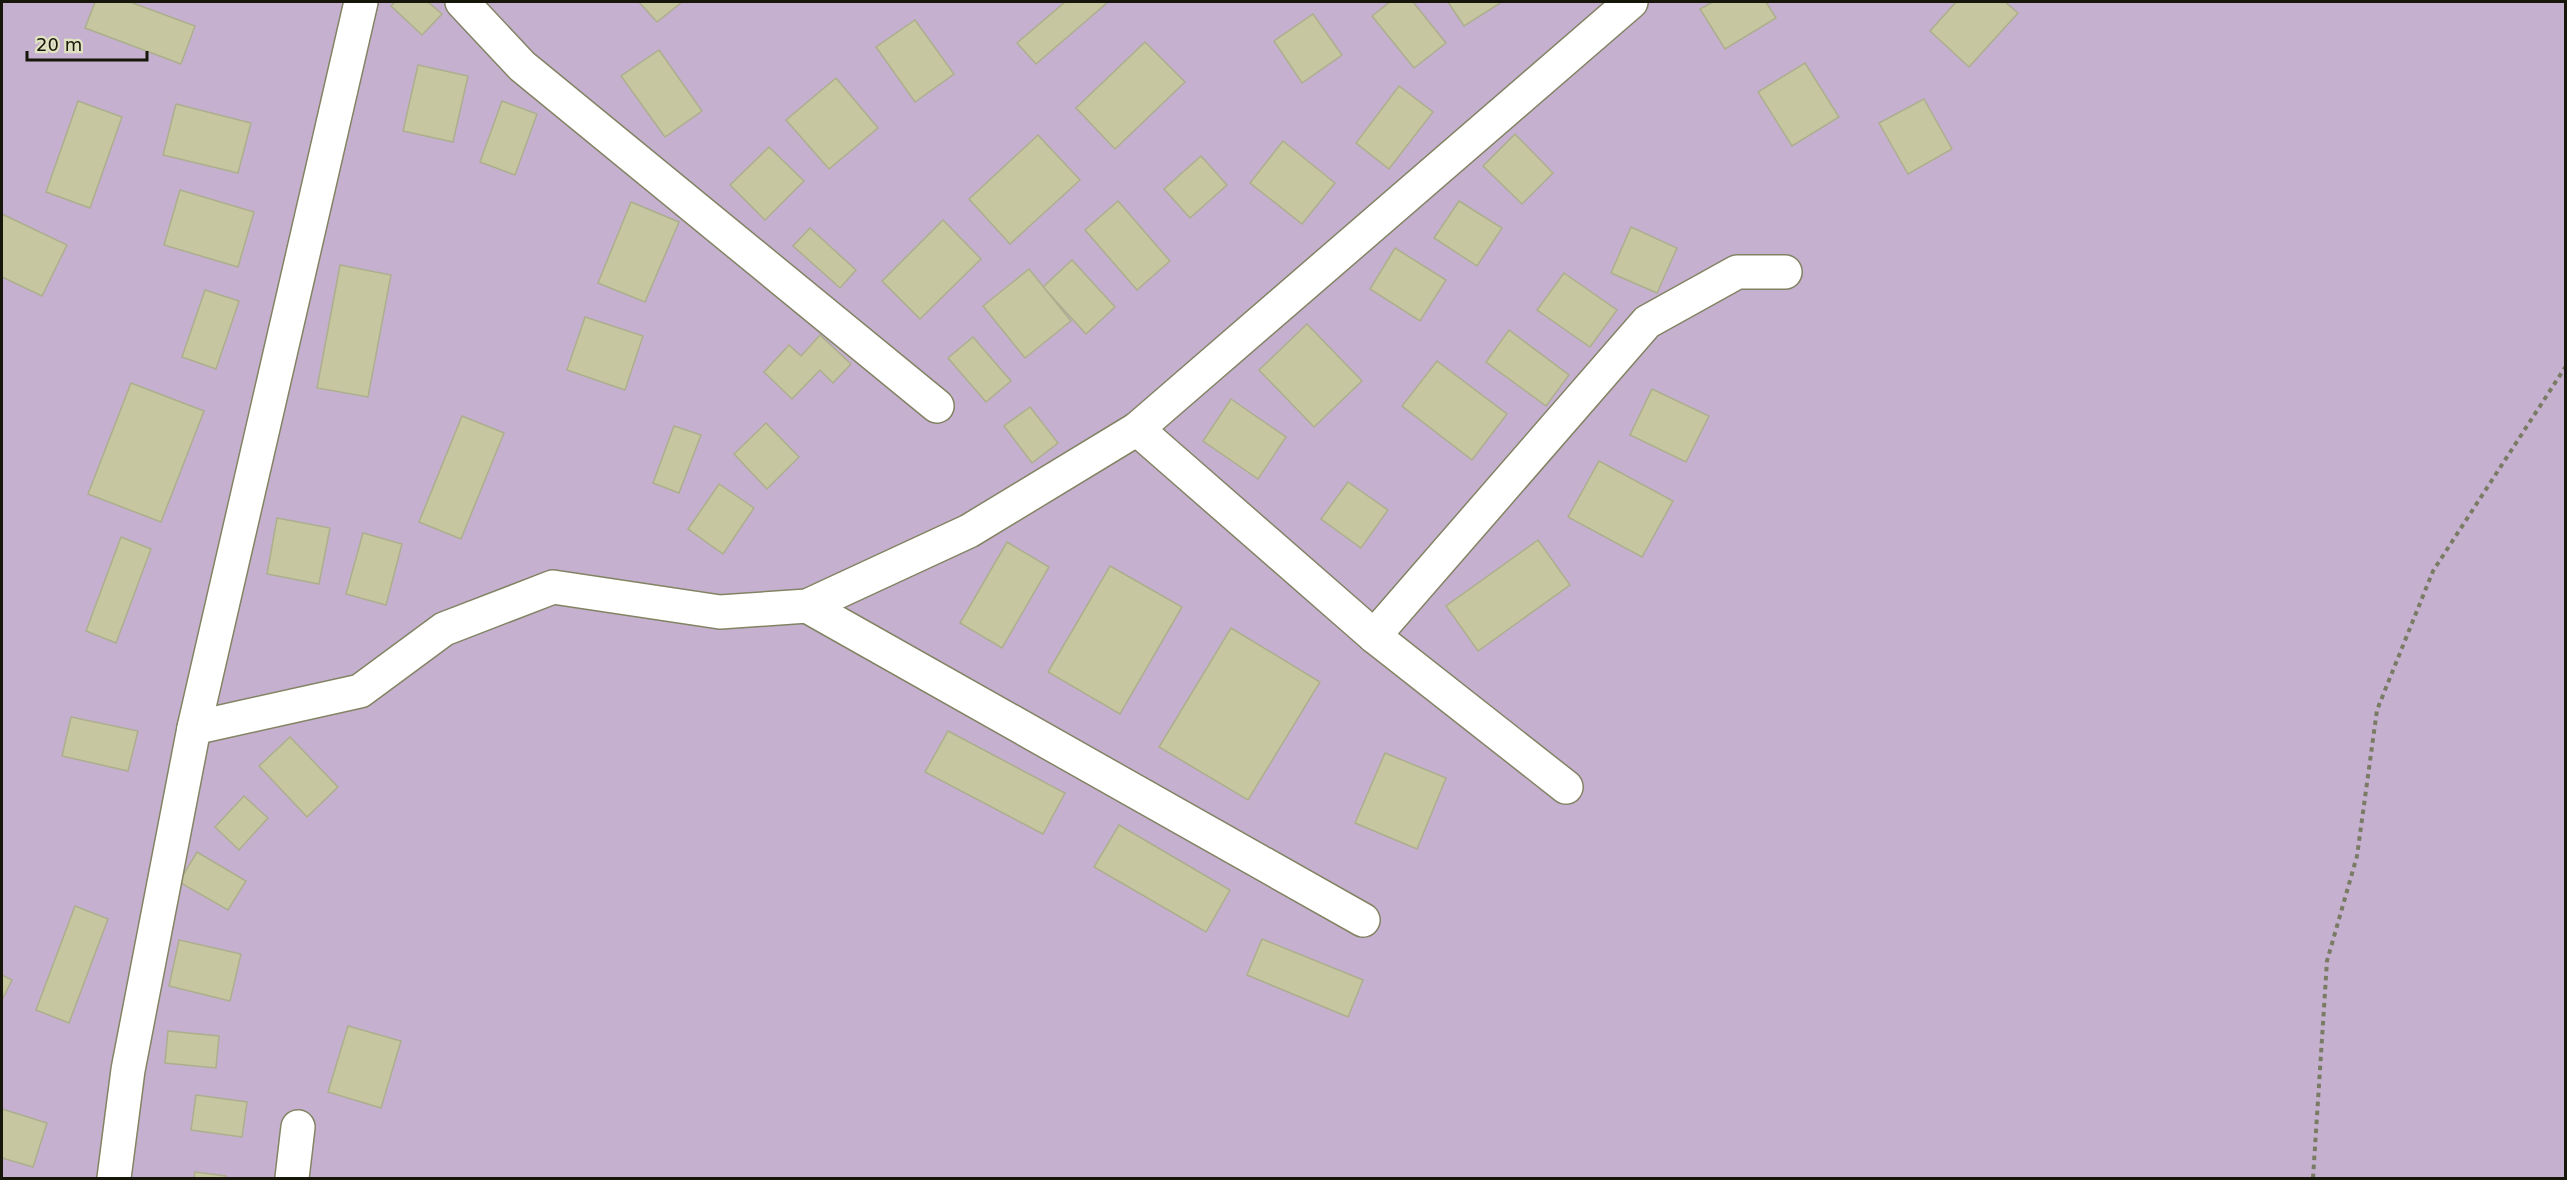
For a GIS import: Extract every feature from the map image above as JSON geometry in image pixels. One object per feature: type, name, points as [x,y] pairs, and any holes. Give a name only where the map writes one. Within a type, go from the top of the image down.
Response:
[{"type":"street","points":[[114,1179],[128,1070],[194,728],[361,2]]},
{"type":"street","points":[[462,2],[522,66],[937,406]]},
{"type":"street","points":[[194,728],[360,691],[444,630],[553,587],[720,612],[807,606],[969,531],[1137,429],[1631,2]]},
{"type":"street","points":[[1374,636],[1647,322],[1737,272],[1785,272]]},
{"type":"street","points":[[1137,429],[1374,636],[1566,786]]},
{"type":"street","points":[[807,606],[1363,920]]},
{"type":"street","points":[[292,1179],[298,1127]]},
{"type":"path","points":[[2313,1179],[2327,961],[2357,856],[2378,710],[2433,571],[2565,366]]},
{"type":"shaded area","points":[[2,2],[2565,2],[2565,1178],[2,1178]]},
{"type":"building","points":[[95,2],[130,2],[195,26],[181,64],[85,28]]},
{"type":"building","points":[[395,2],[428,2],[442,14],[422,35],[391,6]]},
{"type":"building","points":[[639,2],[682,2],[657,22]]},
{"type":"building","points":[[1065,2],[1108,2],[1036,64],[1017,43]]},
{"type":"building","points":[[1390,2],[1413,2],[1446,43],[1414,68],[1372,16]]},
{"type":"building","points":[[1448,2],[1502,2],[1464,26]]},
{"type":"building","points":[[1713,2],[1766,2],[1776,18],[1725,49],[1700,9]]},
{"type":"building","points":[[1956,2],[2005,2],[2018,13],[1969,67],[1930,31]]},
{"type":"building","points":[[1313,14],[1342,55],[1302,83],[1274,41]]},
{"type":"building","points":[[915,20],[954,74],[915,102],[876,47]]},
{"type":"building","points":[[1145,42],[1185,82],[1115,149],[1076,108]]},
{"type":"building","points":[[659,50],[702,111],[665,137],[621,76]]},
{"type":"building","points":[[1805,63],[1839,117],[1792,146],[1758,92]]},
{"type":"building","points":[[418,65],[468,76],[453,142],[403,131]]},
{"type":"building","points":[[836,78],[878,128],[829,169],[786,120]]},
{"type":"building","points":[[1399,86],[1433,112],[1389,169],[1356,143]]},
{"type":"building","points":[[1924,99],[1952,149],[1908,174],[1879,123]]},
{"type":"building","points":[[78,101],[122,117],[90,208],[46,192]]},
{"type":"building","points":[[502,101],[537,114],[515,175],[480,162]]},
{"type":"building","points":[[176,104],[251,123],[238,173],[163,155]]},
{"type":"building","points":[[1515,134],[1553,173],[1522,204],[1483,166]]},
{"type":"building","points":[[1038,135],[1080,180],[1010,244],[969,199]]},
{"type":"building","points":[[1283,141],[1335,183],[1302,224],[1250,183]]},
{"type":"building","points":[[769,147],[804,181],[765,220],[730,185]]},
{"type":"building","points":[[1201,156],[1227,185],[1190,218],[1164,189]]},
{"type":"building","points":[[180,190],[254,212],[238,267],[164,245]]},
{"type":"building","points":[[1118,201],[1170,261],[1137,290],[1085,230]]},
{"type":"building","points":[[1459,201],[1502,228],[1477,266],[1434,238]]},
{"type":"building","points":[[631,202],[679,222],[645,302],[598,283]]},
{"type":"building","points":[[2,214],[67,245],[42,296],[2,277]]},
{"type":"building","points":[[943,220],[981,259],[920,319],[882,281]]},
{"type":"building","points":[[1631,227],[1677,248],[1657,293],[1611,273]]},
{"type":"building","points":[[810,228],[856,270],[840,288],[793,246]]},
{"type":"building","points":[[1395,248],[1446,280],[1420,321],[1370,289]]},
{"type":"building","points":[[1072,260],[1115,307],[1086,334],[1043,287]]},
{"type":"building","points":[[340,265],[391,275],[368,397],[317,388]]},
{"type":"building","points":[[1029,269],[1071,321],[1025,358],[983,306]]},
{"type":"building","points":[[1564,273],[1617,310],[1590,347],[1537,310]]},
{"type":"building","points":[[205,290],[239,301],[216,369],[182,357]]},
{"type":"building","points":[[585,317],[643,336],[625,390],[567,370]]},
{"type":"building","points":[[1307,324],[1362,381],[1314,427],[1259,370]]},
{"type":"building","points":[[1509,330],[1569,375],[1546,406],[1486,362]]},
{"type":"building","points":[[820,335],[851,364],[833,383],[820,370],[792,399],[764,372],[789,345],[801,356]]},
{"type":"building","points":[[973,337],[1011,381],[986,402],[948,358]]},
{"type":"building","points":[[1437,361],[1507,414],[1472,460],[1402,406]]},
{"type":"building","points":[[131,383],[204,411],[161,522],[88,494]]},
{"type":"building","points":[[1652,389],[1709,416],[1686,462],[1630,435]]},
{"type":"building","points":[[1231,399],[1286,437],[1258,479],[1203,441]]},
{"type":"building","points":[[1030,407],[1058,443],[1032,463],[1004,426]]},
{"type":"building","points":[[462,416],[504,433],[461,539],[419,522]]},
{"type":"building","points":[[766,423],[799,457],[767,489],[734,454]]},
{"type":"building","points":[[674,426],[701,435],[679,493],[653,483]]},
{"type":"building","points":[[1599,461],[1673,501],[1642,557],[1568,517]]},
{"type":"building","points":[[1348,482],[1388,510],[1361,548],[1321,519]]},
{"type":"building","points":[[719,484],[754,508],[723,554],[688,529]]},
{"type":"building","points":[[277,518],[330,528],[319,584],[267,574]]},
{"type":"building","points":[[363,533],[402,544],[386,605],[346,594]]},
{"type":"building","points":[[121,537],[151,549],[116,643],[86,631]]},
{"type":"building","points":[[1538,540],[1570,585],[1478,651],[1446,606]]},
{"type":"building","points":[[1007,542],[1049,567],[1002,648],[960,623]]},
{"type":"building","points":[[1110,566],[1182,607],[1120,714],[1048,672]]},
{"type":"building","points":[[1231,628],[1320,682],[1248,800],[1159,747]]},
{"type":"building","points":[[71,717],[138,731],[128,771],[62,756]]},
{"type":"building","points":[[948,731],[1065,793],[1043,834],[925,772]]},
{"type":"building","points":[[290,737],[338,787],[307,817],[259,766]]},
{"type":"building","points":[[1385,753],[1446,778],[1417,849],[1355,823]]},
{"type":"building","points":[[244,796],[268,818],[239,850],[215,827]]},
{"type":"building","points":[[1119,825],[1230,890],[1206,932],[1094,867]]},
{"type":"building","points":[[197,852],[246,881],[228,910],[179,882]]},
{"type":"building","points":[[75,906],[108,919],[69,1023],[36,1010]]},
{"type":"building","points":[[1262,939],[1363,980],[1348,1017],[1247,975]]},
{"type":"building","points":[[179,940],[241,954],[230,1001],[169,986]]},
{"type":"building","points":[[2,975],[12,980],[2,1000]]},
{"type":"building","points":[[348,1026],[401,1041],[381,1108],[328,1092]]},
{"type":"building","points":[[168,1031],[219,1036],[216,1068],[165,1063]]},
{"type":"building","points":[[196,1095],[247,1102],[242,1137],[191,1130]]},
{"type":"building","points":[[2,1109],[47,1123],[33,1167],[2,1158]]},
{"type":"building","points":[[195,1172],[226,1176],[226,1178],[194,1178]]}]
